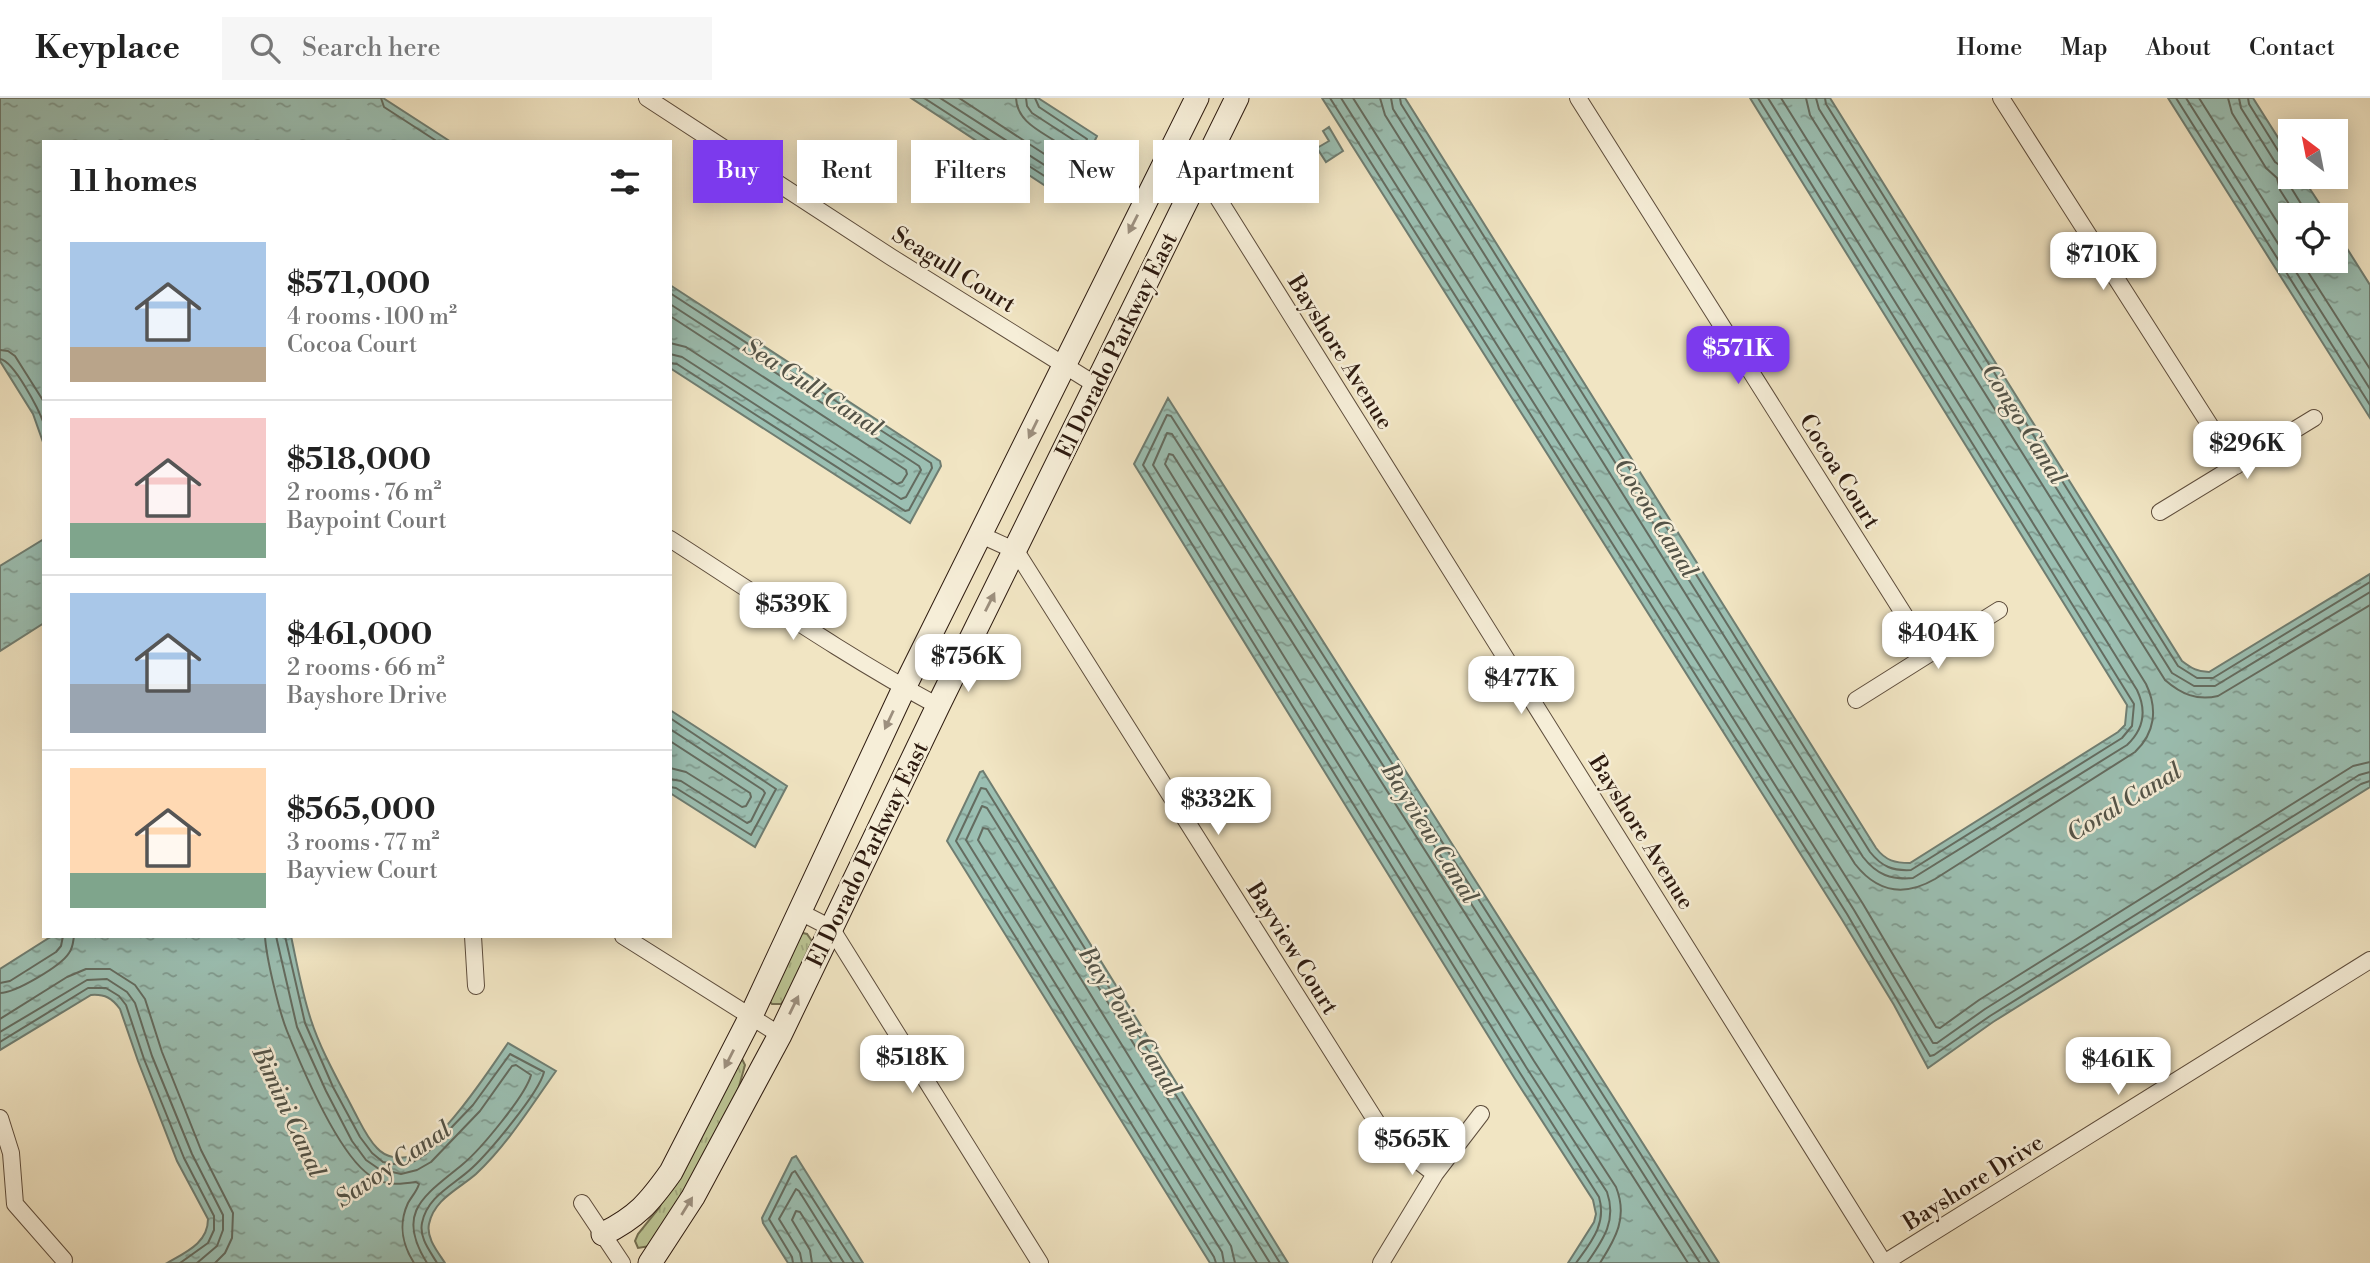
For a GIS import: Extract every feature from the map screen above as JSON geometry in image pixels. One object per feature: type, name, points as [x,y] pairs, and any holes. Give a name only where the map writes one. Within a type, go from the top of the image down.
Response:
[{"type":"street","name":"Seagull Court","points":[[647,98],[891,257],[1096,385]]},
{"type":"street","name":"El Dorado Parkway East","points":[[1177,140],[1197,98]]},
{"type":"street","name":"El Dorado Parkway East","points":[[1217,140],[1237,98]]},
{"type":"street","name":"Cocoa Court","points":[[1578,98],[1929,654]]},
{"type":"street","points":[[2001,98],[2236,466]]},
{"type":"street","name":"El Dorado Parkway East","points":[[603,1234],[631,1219],[671,1172],[750,1018],[904,688],[1153,187]]},
{"type":"street","name":"El Dorado Parkway East","points":[[650,1263],[699,1186],[779,1035],[1186,203]]},
{"type":"street","name":"Bayshore Avenue","points":[[1222,203],[1884,1263]]},
{"type":"street","points":[[2160,512],[2314,418]]},
{"type":"street","points":[[981,535],[1016,551]]},
{"type":"street","points":[[672,540],[834,646],[938,706]]},
{"type":"street","name":"Bayview Court","points":[[1016,551],[1375,1121],[1397,1145],[1435,1174]]},
{"type":"street","points":[[1856,700],[1999,610]]},
{"type":"street","points":[[800,912],[831,928],[1040,1263]]},
{"type":"street","points":[[473,938],[476,985]]},
{"type":"street","points":[[626,938],[779,1035]]},
{"type":"street","name":"Bayshore Drive","points":[[1884,1263],[2370,960]]},
{"type":"street","points":[[1381,1263],[1435,1174],[1481,1114]]},
{"type":"street","points":[[0,1118],[11,1153],[15,1205],[64,1260]]},
{"type":"street","points":[[582,1203],[622,1263]]},
{"type":"street","points":[[0,1212],[15,1205]]},
{"type":"green space","points":[[798,934],[807,934],[814,944],[790,995],[781,1004],[772,1004],[769,1001]]},
{"type":"green space","points":[[742,1059],[745,1065],[733,1108],[720,1132],[650,1246],[638,1248],[635,1241],[638,1234],[659,1208],[735,1062]]},
{"type":"water","points":[[0,98],[383,98],[448,140],[42,140],[42,439],[33,414],[0,361]]},
{"type":"water","points":[[911,98],[1038,98],[1097,136],[1095,140],[1044,140],[1044,185],[1030,176],[1030,140],[975,140]]},
{"type":"water","points":[[1322,98],[1405,98],[1876,848],[1887,858],[1895,862],[1910,863],[2118,732],[2125,725],[2127,705],[1750,98],[1830,98],[2182,661],[2195,669],[2209,672],[2370,574],[2370,787],[1993,1022],[1928,1068],[1894,1005],[1841,918]]},
{"type":"water","points":[[2168,98],[2253,98],[2278,137],[2278,189],[2310,189],[2319,203],[2278,203],[2278,272]]},
{"type":"water","points":[[1329,127],[1343,151],[1326,162],[1319,151],[1319,147],[1329,141],[1323,131]]},
{"type":"water","points":[[2348,250],[2370,285],[2370,418],[2278,273],[2348,273]]},
{"type":"water","name":"Sea Gull Canal","points":[[672,286],[940,461],[941,466],[910,523],[672,369]]},
{"type":"water","name":"Bayview Canal","points":[[1168,398],[1719,1263],[1568,1263],[1594,1222],[1596,1214],[1593,1200],[1515,1079],[1134,464]]},
{"type":"water","points":[[42,540],[42,624],[0,651],[0,566]]},
{"type":"water","points":[[672,711],[787,786],[755,847],[672,794]]},
{"type":"water","name":"Bay Point Canal","points":[[983,771],[1288,1263],[1210,1263],[947,841],[980,772]]},
{"type":"water","points":[[49,938],[291,938],[308,1010],[325,1055],[373,1144],[384,1154],[393,1157],[411,1156],[436,1137],[464,1105],[508,1043],[556,1071],[498,1150],[476,1174],[448,1195],[436,1208],[429,1224],[429,1234],[445,1263],[167,1263],[200,1241],[208,1219],[177,1161],[120,1009],[111,999],[91,995],[0,1050],[0,969]]},
{"type":"water","points":[[796,1156],[863,1263],[788,1263],[762,1218],[792,1158]]},
{"type":"water label","name":"Congo Canal","points":[[2024,424]]},
{"type":"water label","name":"Cocoa Canal","points":[[1656,518]]},
{"type":"water label","name":"Coral Canal","points":[[2124,802]]},
{"type":"water label","name":"Bimini Canal","points":[[289,1112]]},
{"type":"water label","name":"Savoy Canal","points":[[393,1164]]}]
